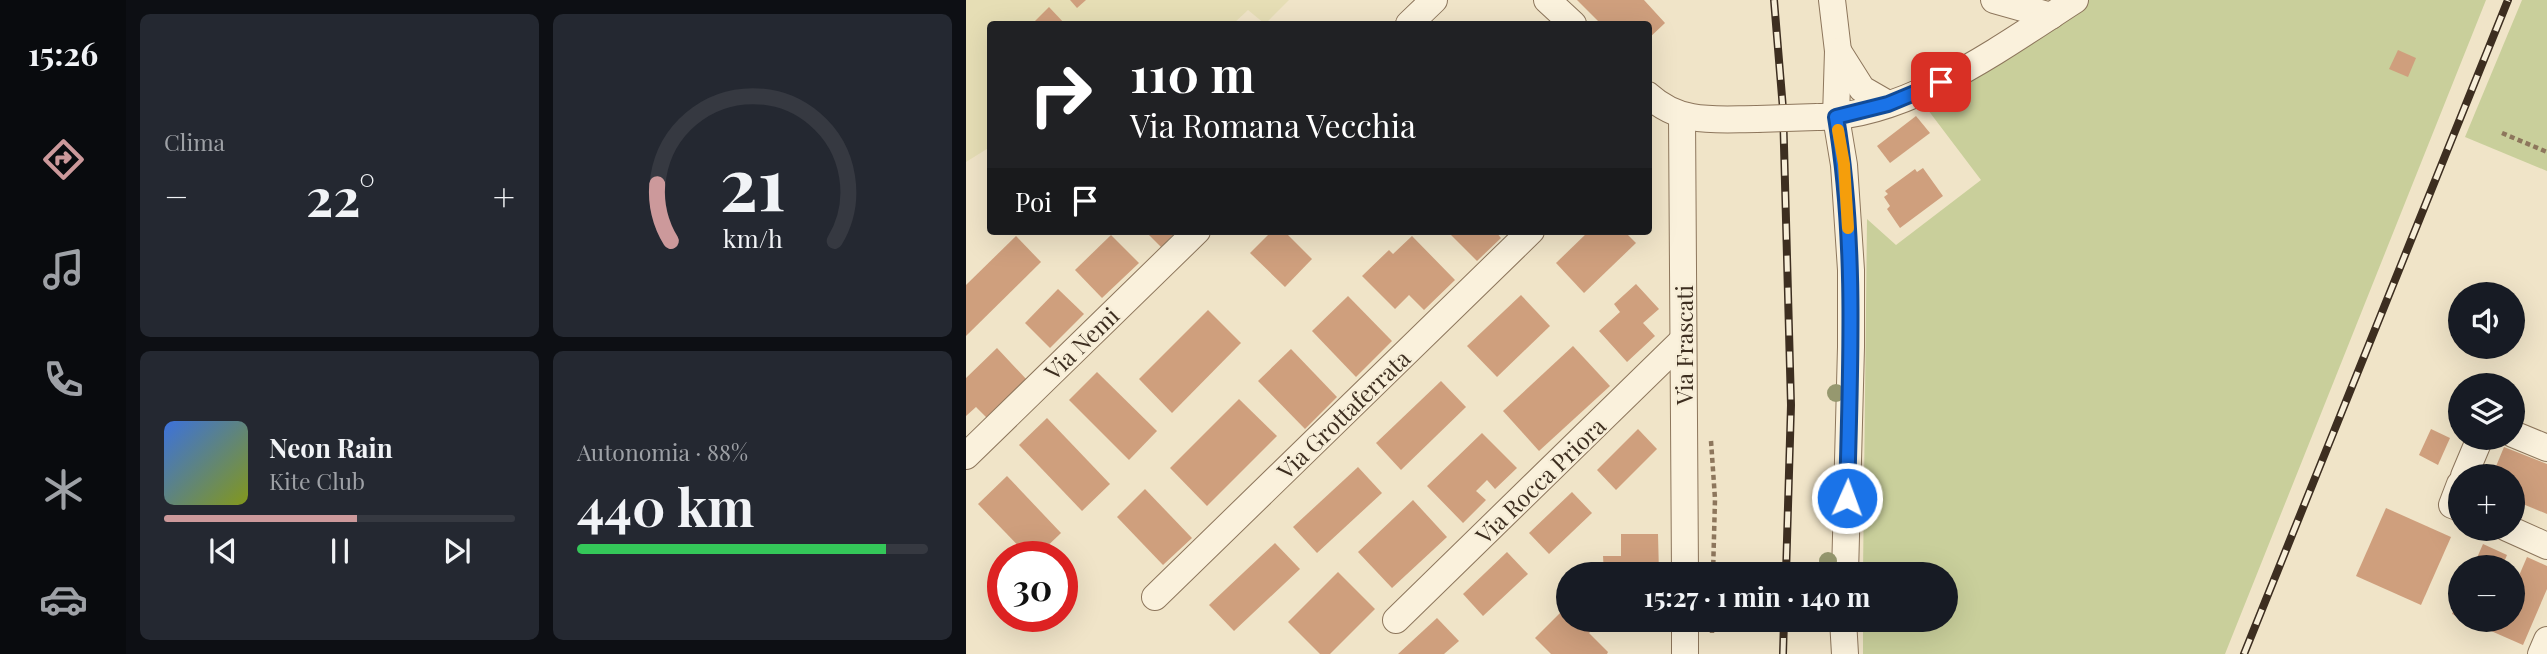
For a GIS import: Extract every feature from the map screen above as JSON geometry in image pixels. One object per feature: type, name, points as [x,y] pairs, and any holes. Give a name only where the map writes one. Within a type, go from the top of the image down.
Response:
[{"type":"street","points":[[1412,21],[1434,0]]},
{"type":"street","points":[[1547,0],[1570,21]]},
{"type":"street","points":[[1832,0],[1838,51],[1826,117],[1844,173],[1851,283],[1845,562]]},
{"type":"street","points":[[1993,0],[2051,16]]},
{"type":"street","points":[[1660,108],[1757,120],[1826,117],[1888,104],[1970,67],[2076,0]]},
{"type":"street","points":[[1838,51],[1862,89],[1888,104]]},
{"type":"street","name":"Via Frascati","points":[[1660,108],[1684,340],[1685,562]]},
{"type":"street","name":"Via Nemi","points":[[966,456],[1193,235]]},
{"type":"street","name":"Via Grottaferrata","points":[[1155,597],[1527,235]]},
{"type":"street","name":"Via Rocca Priora","points":[[1396,620],[1684,340]]},
{"type":"street","points":[[2525,439],[2547,448]]},
{"type":"street","points":[[2525,536],[2547,546]]},
{"type":"street","points":[[1844,632],[1845,654]]},
{"type":"street","points":[[2542,654],[2547,640]]},
{"type":"path","points":[[2502,133],[2547,152]]},
{"type":"shaded area","points":[[966,0],[1289,0],[1268,21],[1261,21],[1248,10],[1236,21],[987,21],[987,149],[966,162]]},
{"type":"green space","points":[[2074,0],[2486,0],[2225,654],[1863,654],[1863,632],[1958,632],[1958,562],[1863,562],[1867,219],[1896,245],[1981,180],[1928,110],[1957,74]]},
{"type":"green space","points":[[2522,0],[2547,0],[2547,171],[2465,137]]},
{"type":"building","points":[[1070,0],[1086,0],[1077,8]]},
{"type":"building","points":[[1577,0],[1644,0],[1665,23],[1652,35],[1652,21],[1598,21]]},
{"type":"building","points":[[1049,7],[1062,21],[1035,21]]},
{"type":"building","points":[[2398,50],[2416,58],[2408,77],[2389,69]]},
{"type":"building","points":[[1916,116],[1930,133],[1890,163],[1877,146]]},
{"type":"building","points":[[1923,168],[1943,196],[1900,228],[1887,209],[1890,206],[1884,197],[1888,194],[1885,191],[1915,169],[1917,172]]},
{"type":"building","points":[[1111,235],[1139,263],[1102,298],[1075,270]]},
{"type":"building","points":[[1149,235],[1173,235],[1161,247]]},
{"type":"building","points":[[1268,235],[1288,235],[1312,259],[1285,287],[1250,253]]},
{"type":"building","points":[[1451,235],[1498,235],[1501,238],[1477,261]]},
{"type":"building","points":[[1585,235],[1628,235],[1636,243],[1584,293],[1556,263]]},
{"type":"building","points":[[1016,236],[1041,262],[966,336],[966,285]]},
{"type":"building","points":[[1412,236],[1455,280],[1424,310],[1409,295],[1395,309],[1362,276],[1389,250],[1393,254]]},
{"type":"building","points":[[1636,284],[1659,309],[1643,323],[1655,336],[1627,362],[1599,331],[1620,312],[1614,304]]},
{"type":"building","points":[[1058,289],[1084,314],[1050,348],[1025,323]]},
{"type":"building","points":[[1521,295],[1550,326],[1497,377],[1467,346]]},
{"type":"building","points":[[1348,296],[1392,341],[1356,377],[1312,331]]},
{"type":"building","points":[[1208,310],[1241,343],[1172,413],[1139,379]]},
{"type":"building","points":[[1573,346],[1610,386],[1539,451],[1503,411]]},
{"type":"building","points":[[997,348],[1027,380],[987,418],[976,407],[966,416],[966,378]]},
{"type":"building","points":[[1291,349],[1337,397],[1305,429],[1258,381]]},
{"type":"building","points":[[1097,372],[1157,431],[1129,460],[1069,400]]},
{"type":"building","points":[[1441,381],[1466,407],[1401,470],[1376,443]]},
{"type":"building","points":[[1239,399],[1277,436],[1207,506],[1170,468]]},
{"type":"building","points":[[1047,418],[1110,484],[1082,511],[1019,445]]},
{"type":"building","points":[[1638,429],[1657,449],[1616,490],[1597,470]]},
{"type":"building","points":[[2431,429],[2448,437],[2438,465],[2419,455]]},
{"type":"building","points":[[1482,433],[1517,468],[1495,489],[1487,480],[1476,491],[1486,500],[1463,523],[1427,486]]},
{"type":"building","points":[[2503,450],[2512,450],[2547,464],[2547,514],[2525,505],[2525,464],[2497,464]]},
{"type":"building","points":[[1358,467],[1382,493],[1317,553],[1293,527]]},
{"type":"building","points":[[1007,476],[1061,533],[1053,541],[1014,541],[978,504]]},
{"type":"building","points":[[1145,489],[1192,538],[1163,565],[1117,517]]},
{"type":"building","points":[[1572,492],[1592,513],[1549,554],[1529,533]]},
{"type":"building","points":[[1413,500],[1447,537],[1392,588],[1358,552]]},
{"type":"building","points":[[2386,508],[2448,536],[2449,541],[2421,605],[2356,576]]},
{"type":"building","points":[[1621,534],[1658,534],[1659,562],[1603,562],[1603,556],[1621,556]]},
{"type":"building","points":[[1275,543],[1300,569],[1234,631],[1209,605]]},
{"type":"building","points":[[2483,544],[2507,555],[2478,555]]},
{"type":"building","points":[[1507,552],[1528,574],[1483,616],[1463,594]]},
{"type":"building","points":[[2527,557],[2547,566],[2547,589],[2523,645],[2493,632],[2525,632]]},
{"type":"building","points":[[1338,572],[1375,609],[1330,654],[1320,654],[1288,622]]},
{"type":"building","points":[[1556,617],[1556,632],[1590,632],[1608,652],[1551,654],[1535,638]]},
{"type":"building","points":[[1437,618],[1459,641],[1444,654],[1398,654]]},
{"type":"railway","points":[[1774,0],[1783,109],[1791,405],[1786,562]]},
{"type":"railway","points":[[2244,654],[2508,0]]},
{"type":"railway","points":[[1783,654],[1784,632]]},
{"type":"slow traffic","points":[[1838,130],[1844,164],[1848,228]]},
{"type":"route","points":[[1847,498],[1851,270],[1844,164],[1836,117],[1888,104],[1941,82]]}]
